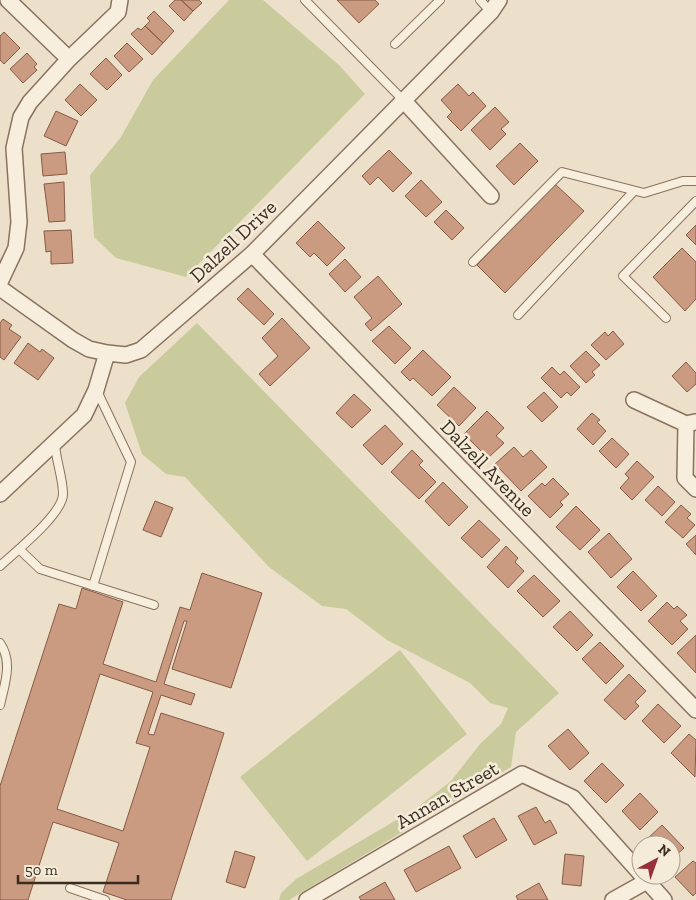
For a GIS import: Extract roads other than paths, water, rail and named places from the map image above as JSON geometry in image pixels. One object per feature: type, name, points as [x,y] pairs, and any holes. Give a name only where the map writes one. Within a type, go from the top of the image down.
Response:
[{"type":"street","points":[[8,0],[69,59]]},
{"type":"street","points":[[0,282],[16,248],[20,222],[14,148],[21,117],[30,102],[69,59],[118,12],[120,0]]},
{"type":"street","name":"Dalzell Drive","points":[[0,288],[73,340],[89,349],[126,355],[142,350],[252,254],[495,6]]},
{"type":"street","points":[[403,100],[491,196]]},
{"type":"street","name":"Dalzell Avenue","points":[[252,254],[696,710]]},
{"type":"street","points":[[0,494],[84,414],[96,390],[107,353]]},
{"type":"street","points":[[634,400],[691,423],[685,478],[696,489]]},
{"type":"street","name":"Annan Street","points":[[307,900],[522,774],[574,798],[631,863]]},
{"type":"street","points":[[613,900],[633,885]]},
{"type":"street","name":"Annan Street","points":[[650,885],[664,900]]},
{"type":"lane","points":[[305,0],[403,100]]},
{"type":"lane","points":[[395,44],[440,0]]},
{"type":"lane","points":[[480,0],[495,6]]},
{"type":"lane","points":[[473,262],[562,172],[644,193],[683,181],[696,181]]},
{"type":"lane","points":[[518,315],[634,190]]},
{"type":"lane","points":[[666,318],[623,276],[696,201]]},
{"type":"lane","points":[[93,586],[131,462],[96,390]]},
{"type":"lane","points":[[0,566],[59,509],[63,495],[56,459],[55,442]]},
{"type":"lane","points":[[19,549],[40,569],[154,605]]},
{"type":"lane","points":[[0,642],[7,653],[7,674],[0,705]]},
{"type":"lane","points":[[70,888],[105,900]]}]
